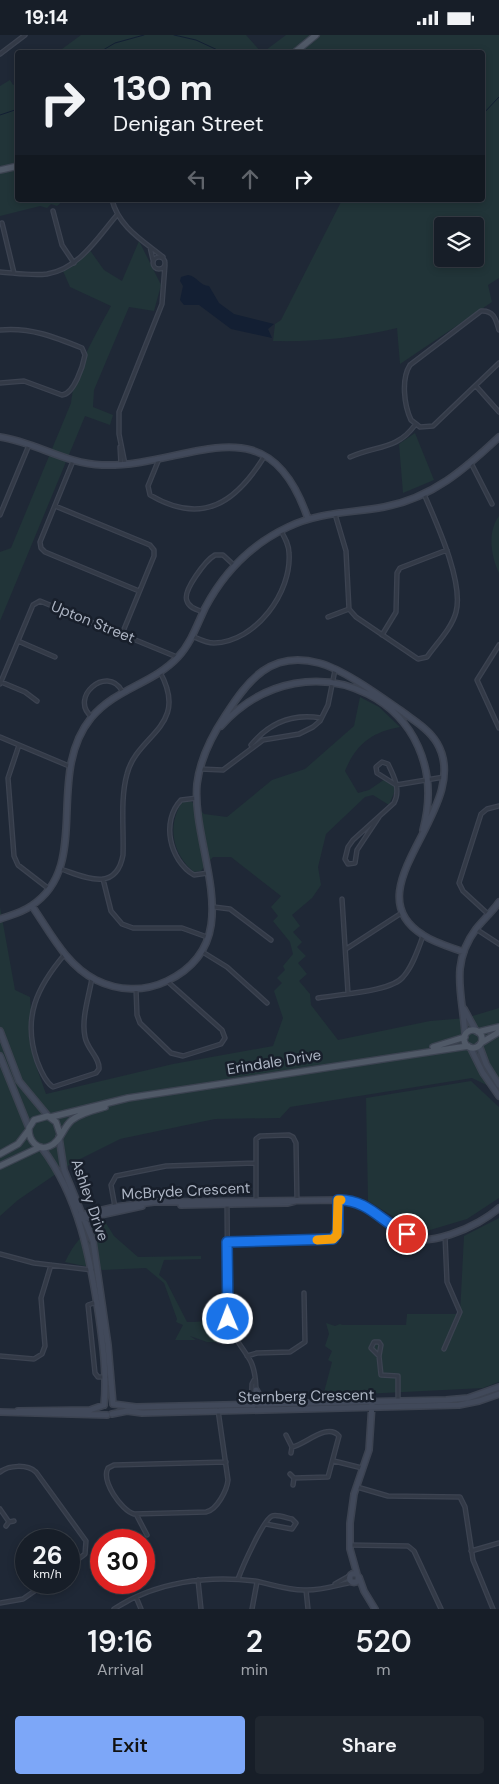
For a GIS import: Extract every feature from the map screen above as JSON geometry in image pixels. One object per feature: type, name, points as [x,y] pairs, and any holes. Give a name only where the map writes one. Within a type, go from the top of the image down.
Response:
[{"type":"main road","points":[[298,50],[316,35]]},
{"type":"main road","points":[[0,170],[15,166]]},
{"type":"main road","name":"Erindale Drive","points":[[404,1054],[465,1036],[469,1031],[499,1027]]},
{"type":"main road","points":[[477,1031],[481,1036],[480,1044]]},
{"type":"main road","name":"Erindale Drive","points":[[49,1117],[148,1095],[404,1054],[480,1044],[499,1032]]},
{"type":"main road","points":[[465,1036],[469,1046]]},
{"type":"main road","name":"Erindale Drive","points":[[60,1135],[67,1124],[78,1116],[148,1095]]},
{"type":"main road","points":[[0,1154],[18,1144],[34,1120],[49,1117],[59,1125],[60,1135],[54,1144],[41,1147],[0,1167]]},
{"type":"main road","points":[[28,1130],[31,1141],[41,1147]]},
{"type":"street","points":[[0,53],[25,35]]},
{"type":"street","points":[[113,202],[117,215],[125,226],[163,257],[165,265],[162,304],[121,403],[118,421],[123,464]]},
{"type":"street","points":[[53,211],[62,245],[74,263]]},
{"type":"street","points":[[0,272],[46,274],[60,270],[74,263],[117,215]]},
{"type":"street","points":[[2,223],[14,273]]},
{"type":"street","points":[[150,247],[153,261],[164,278]]},
{"type":"street","points":[[153,261],[157,257],[163,257]]},
{"type":"street","points":[[157,268],[165,265]]},
{"type":"street","points":[[499,330],[494,316],[489,312],[481,311],[410,365],[406,372],[405,383],[408,413],[415,425],[425,428],[433,426],[499,363]]},
{"type":"street","points":[[0,330],[15,329],[43,333],[82,348],[85,355],[72,389],[67,394],[62,395],[24,381],[0,383]]},
{"type":"street","points":[[476,386],[499,412]]},
{"type":"street","points":[[350,457],[401,441],[415,425]]},
{"type":"street","points":[[0,437],[29,444],[74,461],[98,465],[123,464],[228,446],[249,449],[265,456],[279,466],[291,479],[298,491],[308,519]]},
{"type":"street","points":[[1,918],[32,906],[50,889],[61,869],[65,851],[69,766],[81,734],[92,717],[102,706],[122,691],[160,673],[178,657],[192,636],[217,587],[235,565],[262,541],[308,519],[334,512],[386,507],[424,494],[449,481],[499,437]]},
{"type":"street","points":[[0,515],[29,444]]},
{"type":"street","points":[[160,458],[148,486],[150,495],[180,506],[201,508],[222,502],[236,494],[251,477],[265,456]]},
{"type":"street","points":[[74,461],[40,542],[43,551],[139,591]]},
{"type":"street","points":[[471,463],[492,504]]},
{"type":"street","points":[[334,512],[346,551],[350,609],[356,617],[418,659],[427,657],[454,618],[457,609],[454,577],[447,550],[424,494]]},
{"type":"street","points":[[55,506],[152,547],[154,556],[122,634]]},
{"type":"street","points":[[192,636],[208,642],[225,641],[250,629],[268,613],[281,592],[287,573],[288,547],[280,531]]},
{"type":"street","points":[[382,635],[396,612],[397,573],[400,568],[447,550]]},
{"type":"street","points":[[203,612],[191,607],[186,599],[186,592],[200,571],[215,555],[223,555],[235,565]]},
{"type":"street","name":"Upton Street","points":[[0,683],[33,605],[40,601],[178,657]]},
{"type":"street","points":[[328,617],[350,609]]},
{"type":"street","points":[[18,641],[55,657]]},
{"type":"street","points":[[499,645],[477,680],[499,729]]},
{"type":"street","points":[[32,906],[74,965],[92,978],[116,988],[148,988],[167,981],[188,967],[201,951],[208,937],[214,907],[197,798],[200,769],[214,734],[237,697],[254,677],[282,663],[308,661],[335,670],[384,698],[429,733],[437,742],[444,759],[444,777],[421,838],[404,869],[400,881],[399,894],[403,912],[423,936],[464,952]]},
{"type":"street","points":[[247,750],[271,737],[301,733],[313,727],[321,719],[328,705],[335,670]]},
{"type":"street","points":[[61,869],[91,879],[103,879],[115,872],[122,858],[125,785],[129,767],[138,752],[158,733],[165,719],[168,697],[160,673]]},
{"type":"street","points":[[92,717],[85,711],[83,705],[87,692],[93,685],[101,681],[112,681],[118,684],[122,691]]},
{"type":"street","points":[[214,734],[244,704],[262,693],[285,684],[308,681],[333,683],[352,687],[372,696],[393,712],[406,727],[422,757],[427,780],[427,810],[421,838]]},
{"type":"street","points":[[0,683],[25,692],[37,701]]},
{"type":"street","points":[[237,697],[244,704]]},
{"type":"street","points":[[200,769],[223,769],[277,722],[293,717],[321,719]]},
{"type":"street","points":[[406,727],[413,720]]},
{"type":"street","points":[[267,729],[271,737]]},
{"type":"street","points":[[0,737],[69,766]]},
{"type":"street","points":[[19,745],[9,774],[14,855],[18,865],[50,889]]},
{"type":"street","points":[[378,817],[357,850],[355,863],[348,864],[345,859],[350,844],[378,817],[395,801],[397,794],[396,785],[388,764],[378,763],[376,767],[377,773],[396,785],[444,777]]},
{"type":"street","points":[[197,798],[181,800],[175,809],[170,825],[171,842],[180,862],[191,873],[209,873]]},
{"type":"street","points":[[489,915],[463,891],[459,879],[478,820],[487,809],[499,806]]},
{"type":"street","points":[[103,879],[111,911],[122,924],[133,927],[182,928],[208,937]]},
{"type":"street","points":[[342,899],[348,993]]},
{"type":"street","points":[[465,1036],[459,975],[464,952],[476,929],[499,902]]},
{"type":"street","points":[[214,907],[230,909],[271,940]]},
{"type":"street","points":[[345,949],[403,912]]},
{"type":"street","points":[[476,929],[499,944]]},
{"type":"street","points":[[318,998],[386,987],[399,981],[408,970],[423,936]]},
{"type":"street","points":[[201,951],[226,967],[267,1003]]},
{"type":"street","points":[[65,954],[43,981],[32,1013],[32,1037],[35,1055],[48,1083],[52,1087],[96,1073],[99,1069],[98,1061],[87,1044],[84,1033],[92,978]]},
{"type":"street","points":[[136,989],[137,1015],[140,1023],[172,1053],[183,1056],[221,1044],[225,1038],[222,1030],[167,981]]},
{"type":"street","points":[[460,999],[477,1031]]},
{"type":"street","points":[[1,1032],[19,1081],[49,1117]]},
{"type":"street","points":[[480,1044],[486,1064],[499,1085]]},
{"type":"street","points":[[469,1046],[483,1073],[499,1097]]},
{"type":"street","points":[[0,1056],[28,1130]]},
{"type":"street","name":"Ashley Drive","points":[[60,1135],[60,1150],[69,1180],[77,1198],[100,1302],[107,1377],[115,1409],[109,1414],[103,1410],[107,1377]]},
{"type":"street","points":[[256,1202],[255,1142],[258,1137],[288,1135],[293,1137],[296,1143],[297,1201]]},
{"type":"street","name":"Ashley Drive","points":[[41,1147],[51,1159],[82,1217],[92,1241],[94,1270]]},
{"type":"street","points":[[115,1209],[111,1185],[116,1176],[174,1165],[256,1163]]},
{"type":"street","points":[[64,1186],[69,1180]]},
{"type":"street","points":[[77,1198],[86,1208],[98,1213],[91,1221],[92,1241]]},
{"type":"street","points":[[227,1242],[333,1239],[338,1231],[338,1200]]},
{"type":"street","name":"McBryde Crescent","points":[[82,1217],[115,1209],[159,1203],[287,1203],[338,1200],[353,1201],[369,1207],[403,1235],[416,1239],[433,1239],[479,1222],[499,1208]]},
{"type":"street","points":[[227,1202],[229,1323],[234,1336],[252,1364],[256,1390],[261,1399],[268,1403]]},
{"type":"street","points":[[444,1349],[460,1312],[447,1282],[445,1235]]},
{"type":"street","points":[[0,1254],[22,1261],[94,1270]]},
{"type":"street","points":[[0,1357],[34,1359],[42,1354],[45,1346],[40,1302],[51,1265]]},
{"type":"street","points":[[247,1357],[257,1353],[290,1352],[305,1342],[304,1293]]},
{"type":"street","name":"Ashley Drive","points":[[100,1302],[88,1305],[95,1373],[98,1377],[107,1377]]},
{"type":"street","points":[[379,1356],[371,1348],[372,1343],[377,1341],[381,1345],[379,1356],[381,1375],[398,1376],[399,1404]]},
{"type":"street","points":[[253,1406],[252,1384],[254,1380]]},
{"type":"street","points":[[253,1406],[256,1390]]},
{"type":"street","name":"Sternberg Crescent","points":[[253,1406],[268,1403],[303,1402],[459,1405],[496,1392]]},
{"type":"street","name":"Sternberg Crescent","points":[[0,1411],[90,1410],[113,1404],[136,1407],[253,1406],[300,1408],[369,1404]]},
{"type":"street","points":[[369,1404],[371,1433],[363,1469],[356,1487],[350,1523],[350,1545],[353,1561],[364,1591],[375,1609]]},
{"type":"street","points":[[218,1407],[226,1462],[228,1484],[215,1506],[209,1511],[136,1514],[127,1511],[107,1484],[105,1471],[114,1465],[226,1462]]},
{"type":"street","name":"Sternberg Crescent","points":[[9,1411],[109,1414],[126,1411],[142,1413],[218,1407]]},
{"type":"street","points":[[290,1474],[294,1478],[328,1477],[339,1440],[336,1433],[322,1433],[299,1446],[292,1447]]},
{"type":"street","points":[[286,1435],[292,1447],[291,1453]]},
{"type":"street","points":[[334,1461],[363,1469]]},
{"type":"street","points":[[0,1473],[12,1467],[27,1468],[36,1472],[77,1529]]},
{"type":"street","points":[[293,1485],[294,1478]]},
{"type":"street","points":[[356,1487],[388,1496],[460,1497],[465,1507],[471,1551],[478,1576],[493,1609]]},
{"type":"street","points":[[0,1509],[9,1522]]},
{"type":"street","points":[[136,1514],[144,1529]]},
{"type":"street","points":[[238,1579],[246,1558],[270,1517],[275,1515],[292,1519],[296,1523],[292,1529],[266,1525]]},
{"type":"street","points":[[6,1526],[9,1522],[14,1521]]},
{"type":"street","points":[[80,1533],[86,1541],[85,1554],[80,1558]]},
{"type":"street","points":[[471,1551],[499,1543]]},
{"type":"street","points":[[350,1545],[408,1546],[414,1551],[441,1609]]},
{"type":"street","points":[[353,1561],[350,1579],[364,1591]]},
{"type":"street","points":[[333,1586],[351,1575],[358,1575]]},
{"type":"street","points":[[114,1609],[136,1597],[173,1585],[198,1580],[238,1579],[306,1591],[358,1581],[358,1575]]},
{"type":"street","points":[[198,1580],[202,1609]]},
{"type":"street","points":[[252,1609],[257,1582]]},
{"type":"street","points":[[306,1591],[308,1609]]},
{"type":"street","points":[[0,1603],[24,1599],[31,1594]]},
{"type":"street","points":[[136,1597],[141,1609]]},
{"type":"green space","points":[[81,35],[246,35],[259,50],[61,50]]},
{"type":"green space","points":[[286,35],[499,35],[499,278],[488,285],[492,302],[400,364],[397,328],[335,339],[273,341],[275,324],[281,320],[341,202],[485,202],[485,50],[266,50]]},
{"type":"green space","points":[[10,80],[13,85],[15,84],[15,202],[62,202],[57,206],[51,204],[47,208],[40,206],[0,216],[0,86]]},
{"type":"green space","points":[[139,241],[161,285],[154,311],[129,307],[94,390],[93,407],[113,415],[110,425],[85,416],[0,621],[0,552],[11,548],[71,403],[81,365],[111,306],[70,287],[63,271],[89,249],[104,270],[122,281]]},
{"type":"green space","points":[[415,433],[434,480],[403,493],[399,444]]},
{"type":"green space","points":[[499,516],[499,573],[492,552],[492,537],[495,522]]},
{"type":"green space","points":[[360,697],[379,707],[400,727],[381,732],[366,741],[354,753],[345,771],[358,793],[369,790],[385,779],[396,788],[389,805],[373,795],[365,797],[326,834],[318,867],[321,885],[312,898],[292,915],[300,926],[293,932],[302,942],[297,947],[306,956],[298,963],[307,974],[299,981],[310,994],[311,1005],[338,1040],[430,1021],[466,1018],[499,1008],[499,1091],[472,1078],[290,1107],[280,1118],[215,1119],[120,1139],[72,1163],[18,1200],[0,1216],[0,907],[15,990],[30,997],[34,1060],[46,1094],[173,1064],[273,1046],[283,1018],[274,991],[282,983],[277,978],[285,970],[283,966],[293,954],[290,942],[273,921],[278,916],[271,907],[281,896],[231,857],[213,857],[201,871],[194,872],[181,857],[177,848],[173,830],[174,821],[182,802],[191,801],[204,814],[227,817],[272,780],[305,769],[354,726]]},
{"type":"green space","points":[[471,1081],[499,1107],[499,1198],[467,1219],[420,1233],[368,1201],[366,1098]]},
{"type":"green space","points":[[499,1218],[499,1382],[483,1388],[323,1396],[332,1362],[328,1360],[332,1351],[325,1346],[329,1334],[326,1323],[335,1326],[340,1324],[406,1325],[407,1314],[460,1314],[464,1236]]},
{"type":"green space","points":[[104,1220],[114,1236],[138,1257],[201,1256],[201,1259],[164,1260],[159,1275],[166,1281],[187,1322],[215,1321],[220,1323],[232,1342],[207,1342],[190,1336],[196,1340],[175,1340],[183,1325],[176,1322],[177,1319],[164,1283],[146,1268],[103,1270],[65,1262],[81,1238],[91,1228]]},
{"type":"water","points":[[188,275],[209,286],[219,303],[234,314],[274,324],[268,329],[272,338],[231,329],[199,305],[184,305],[180,300],[183,286],[180,281],[181,277]]},
{"type":"waterway","points":[[103,50],[115,43],[144,35]]},
{"type":"waterway","points":[[174,35],[196,40],[218,50]]},
{"type":"waterway","points":[[485,112],[499,97]]},
{"type":"waterway","points":[[0,115],[15,110]]},
{"type":"slow traffic","points":[[317,1240],[329,1240],[337,1235],[338,1200],[341,1200]]},
{"type":"route","points":[[228,1319],[227,1242],[333,1239],[338,1231],[338,1200],[361,1203],[372,1209],[396,1230],[407,1234]]}]
